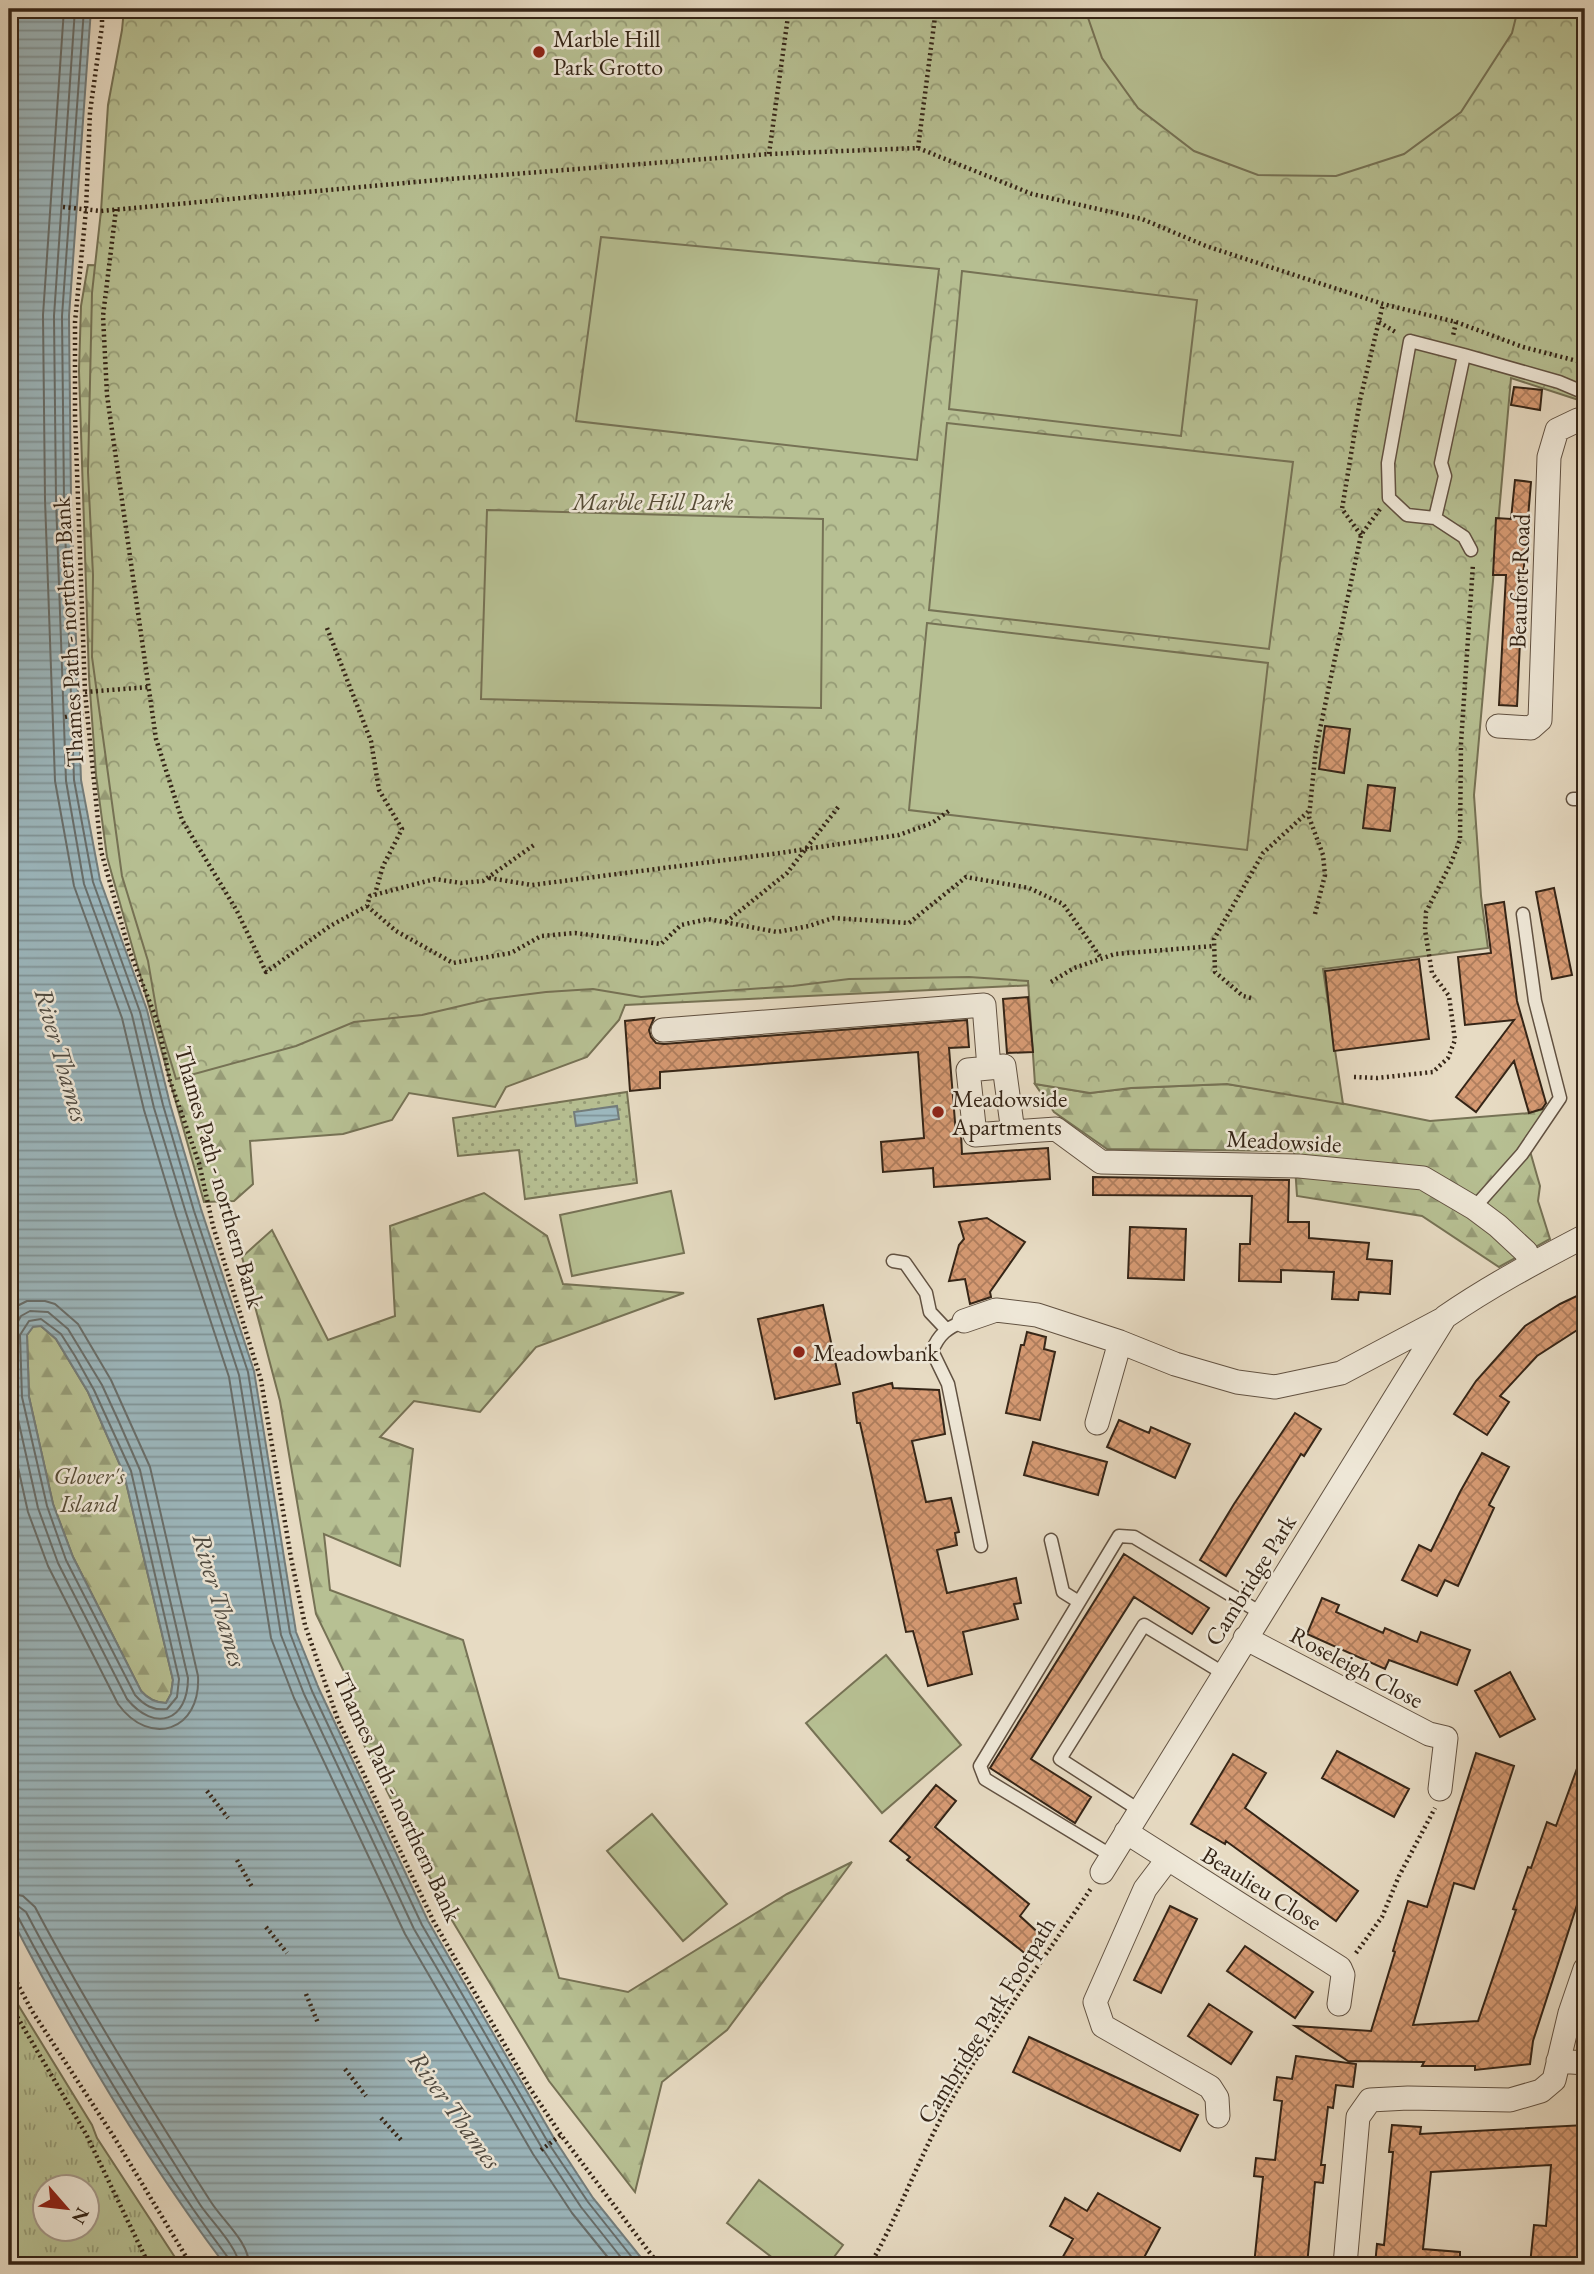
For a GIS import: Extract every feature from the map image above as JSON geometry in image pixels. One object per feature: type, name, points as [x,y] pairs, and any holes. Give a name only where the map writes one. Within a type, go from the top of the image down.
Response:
[{"type":"street","name":"Beaufort Road","points":[[1497,726],[1531,728],[1540,720],[1549,457],[1558,430],[1578,420],[1585,422]]},
{"type":"street","points":[[663,1030],[984,1005],[989,1068],[1004,1066],[1013,1132]]},
{"type":"street","name":"Meadowside","points":[[989,1068],[968,1070],[975,1135],[1056,1129],[1101,1163],[1299,1166],[1423,1178],[1499,1226],[1526,1252],[1530,1264]]},
{"type":"street","name":"Cambridge Park","points":[[955,1325],[996,1310],[1037,1315],[1199,1371],[1237,1382],[1275,1387],[1340,1373],[1445,1317],[1530,1264],[1585,1236]]},
{"type":"street","name":"Cambridge Park","points":[[1107,1864],[1445,1317]]},
{"type":"street","points":[[1097,1423],[1120,1342]]},
{"type":"street","name":"Roseleigh Close","points":[[1245,1638],[1429,1734],[1448,1729],[1440,1789]]},
{"type":"street","name":"Beaulieu Close","points":[[1126,1832],[1340,1968]]},
{"type":"street","points":[[1167,1860],[1145,1889],[1095,2002],[1103,2026],[1210,2087],[1217,2098],[1218,2116]]},
{"type":"street","points":[[1339,2004],[1343,1975],[1340,1968]]},
{"type":"street","points":[[1345,2265],[1358,2117],[1370,2100],[1510,2100],[1541,2091],[1554,2080],[1570,2012],[1585,1969]]},
{"type":"street","points":[[1558,2061],[1585,2063]]},
{"type":"lane","points":[[1471,550],[1464,537],[1435,518],[1407,515],[1390,498],[1388,463],[1410,341],[1559,382],[1585,393]]},
{"type":"lane","points":[[1435,518],[1445,476],[1441,463],[1464,355]]},
{"type":"lane","points":[[1474,1208],[1522,1154],[1560,1098],[1535,1001],[1523,914]]},
{"type":"lane","points":[[893,1261],[905,1263],[926,1293],[930,1312],[955,1325],[937,1340],[932,1351],[948,1384],[981,1546]]},
{"type":"lane","points":[[1107,1864],[985,1779],[980,1766],[1119,1536],[1134,1537],[1261,1613]]},
{"type":"lane","points":[[1051,1540],[1063,1592],[1079,1602]]},
{"type":"lane","points":[[1139,1810],[1060,1759],[1144,1625],[1223,1673]]},
{"type":"path","name":"Thames Path - northern Bank","points":[[102,9],[90,111],[86,210],[75,322],[75,416],[86,713],[101,850],[129,950],[158,1023],[170,1081],[199,1163],[214,1226],[261,1380],[290,1558],[305,1625],[338,1720],[435,1922],[529,2087],[561,2135],[659,2265]]},
{"type":"path","points":[[769,153],[789,9]]},
{"type":"path","points":[[918,148],[936,9]]},
{"type":"path","points":[[63,207],[86,210],[116,209],[769,153],[918,148],[1031,194],[1142,219],[1206,246],[1383,304],[1457,322],[1523,347],[1585,363]]},
{"type":"path","points":[[116,209],[103,316],[107,395],[156,739],[182,820],[237,911],[266,972],[330,926],[367,906],[370,896],[435,879],[461,883],[483,881],[534,845]]},
{"type":"path","points":[[1361,535],[1342,509],[1360,400],[1383,304]]},
{"type":"path","points":[[1449,351],[1457,322]]},
{"type":"path","points":[[1315,914],[1325,875],[1323,855],[1309,817],[1316,748],[1361,535],[1390,498]]},
{"type":"path","points":[[1354,1077],[1377,1078],[1433,1072],[1448,1058],[1455,1040],[1449,996],[1432,973],[1424,930],[1426,912],[1460,840],[1461,743],[1474,570],[1471,550]]},
{"type":"path","points":[[327,628],[371,741],[379,790],[402,829],[383,866],[374,895]]},
{"type":"path","points":[[85,692],[149,687]]},
{"type":"path","points":[[65,717],[86,713]]},
{"type":"path","points":[[726,922],[787,873],[839,806]]},
{"type":"path","points":[[1251,998],[1243,996],[1215,971],[1214,939],[1263,853],[1310,809]]},
{"type":"path","points":[[488,877],[532,885],[677,868],[899,835],[932,823],[950,810]]},
{"type":"path","points":[[367,906],[396,931],[453,963],[511,953],[541,936],[575,933],[661,944],[681,925],[708,919],[777,932],[833,918],[909,923],[966,877],[1029,888],[1063,904],[1101,958]]},
{"type":"path","points":[[1051,982],[1074,968],[1115,954],[1214,946]]},
{"type":"path","points":[[1340,1968],[1363,1946],[1382,1917],[1399,1876],[1435,1808],[1440,1789]]},
{"type":"path","points":[[207,1791],[228,1818]]},
{"type":"path","points":[[237,1860],[252,1888]]},
{"type":"path","name":"Cambridge Park Footpath","points":[[870,2265],[885,2240],[949,2104],[1016,1998],[1107,1864]]},
{"type":"path","points":[[266,1927],[287,1954]]},
{"type":"path","points":[[9,1968],[32,2011],[114,2137],[191,2265]]},
{"type":"path","points":[[306,1994],[318,2022]]},
{"type":"path","points":[[9,2003],[86,2134],[149,2265]]},
{"type":"path","points":[[345,2069],[366,2096]]},
{"type":"path","points":[[381,2118],[402,2141]]},
{"type":"path","points":[[541,2151],[561,2135]]},
{"type":"green space","name":"Marble Hill Park","points":[[124,9],[1585,9],[1585,402],[1511,378],[1474,795],[1481,896],[1488,948],[1323,969],[1343,1104],[1227,1084],[1131,1088],[1090,1093],[1035,1084],[1028,981],[969,977],[849,979],[793,986],[641,997],[593,989],[490,999],[422,1015],[354,1022],[296,1046],[176,1079],[158,1019],[148,961],[122,876],[92,657],[93,575],[88,472],[92,293],[108,105]]},
{"type":"green space","points":[[1085,9],[1518,9],[1512,33],[1461,112],[1404,154],[1336,176],[1258,175],[1194,151],[1138,108],[1102,58]]},
{"type":"green space","points":[[601,237],[939,269],[917,460],[576,421]]},
{"type":"green space","points":[[88,265],[120,266],[843,854],[1035,985],[625,1005],[619,1020],[587,1057],[506,1087],[495,1107],[409,1093],[392,1120],[343,1134],[250,1141],[253,1184],[234,1201],[204,1202],[107,857],[96,775],[89,677],[79,371],[81,306]]},
{"type":"green space","points":[[962,271],[1197,300],[1181,436],[949,409]]},
{"type":"green space","points":[[947,423],[1293,462],[1269,649],[929,610]]},
{"type":"green space","points":[[487,510],[823,519],[821,708],[481,699]]},
{"type":"green space","points":[[927,623],[1268,663],[1247,850],[909,810]]},
{"type":"green space","points":[[1035,1084],[1090,1093],[1131,1088],[1227,1084],[1430,1121],[1529,1113],[1547,1108],[1526,1137],[1540,1186],[1538,1201],[1550,1239],[1499,1267],[1422,1216],[1297,1196],[1294,1151],[1107,1149],[1054,1112]]},
{"type":"green space","points":[[627,1092],[637,1183],[525,1199],[519,1150],[458,1156],[453,1118]]},
{"type":"green space","points":[[671,1191],[684,1253],[572,1276],[560,1215]]},
{"type":"green space","points":[[484,1193],[547,1236],[563,1284],[684,1293],[536,1347],[480,1412],[414,1401],[380,1437],[413,1449],[400,1566],[324,1534],[330,1590],[463,1640],[559,1978],[628,1992],[787,1894],[852,1862],[727,2030],[662,2082],[635,2192],[549,2081],[450,1917],[359,1735],[349,1682],[316,1614],[280,1401],[242,1257],[272,1230],[328,1340],[395,1316],[390,1226]]},
{"type":"green space","name":"Glover's Island","points":[[33,1326],[41,1326],[56,1339],[88,1392],[124,1474],[173,1680],[171,1694],[166,1703],[152,1700],[141,1691],[73,1557],[53,1504],[29,1397],[27,1335]]},
{"type":"green space","points":[[886,1655],[961,1745],[882,1813],[806,1723]]},
{"type":"green space","points":[[652,1814],[727,1904],[683,1941],[607,1851]]},
{"type":"green space","points":[[9,1990],[92,2125],[97,2138],[180,2265],[9,2265]]},
{"type":"green space","points":[[759,2180],[843,2245],[828,2265],[782,2265],[727,2223]]},
{"type":"water","name":"River Thames","points":[[9,9],[91,9],[69,316],[71,500],[81,780],[100,880],[147,1010],[170,1104],[201,1209],[254,1371],[296,1632],[319,1689],[428,1921],[555,2140],[593,2198],[647,2265],[225,2265],[137,2138],[58,2004],[9,1914]],"holes":[[[41,1326],[56,1339],[88,1392],[124,1474],[173,1680],[171,1694],[166,1703],[152,1700],[141,1691],[73,1557],[53,1504],[29,1397],[27,1335],[33,1327]]]},
{"type":"water","points":[[617,1106],[619,1119],[576,1126],[574,1112]]},
{"type":"building","points":[[1514,387],[1542,390],[1540,410],[1511,405]]},
{"type":"building","points":[[1515,480],[1531,482],[1517,706],[1499,705],[1506,575],[1493,575],[1496,518],[1511,519]]},
{"type":"building","points":[[1325,726],[1350,729],[1344,773],[1319,769]]},
{"type":"building","points":[[1368,785],[1395,788],[1390,831],[1363,828]]},
{"type":"building","points":[[1554,888],[1572,975],[1552,979],[1536,892]]},
{"type":"building","points":[[1504,902],[1517,1001],[1546,1103],[1542,1109],[1529,1113],[1514,1061],[1476,1112],[1456,1097],[1514,1020],[1465,1025],[1458,957],[1491,953],[1485,905]]},
{"type":"building","points":[[1419,959],[1429,1039],[1334,1051],[1325,971]]},
{"type":"building","points":[[1028,997],[1033,1052],[1007,1053],[1003,999]]},
{"type":"building","name":"Meadowside Apartments","points":[[654,1018],[649,1030],[651,1037],[656,1043],[664,1044],[967,1020],[969,1047],[949,1048],[956,1134],[961,1133],[962,1154],[1048,1148],[1050,1179],[934,1187],[933,1168],[883,1172],[881,1142],[924,1138],[918,1052],[660,1072],[660,1088],[630,1091],[625,1021]]},
{"type":"building","points":[[1093,1177],[1289,1180],[1288,1222],[1309,1222],[1309,1238],[1369,1243],[1367,1259],[1392,1261],[1390,1294],[1359,1292],[1358,1300],[1332,1299],[1334,1272],[1281,1270],[1281,1282],[1239,1281],[1240,1244],[1250,1244],[1252,1196],[1093,1195]]},
{"type":"building","points":[[987,1218],[1025,1242],[990,1292],[991,1297],[970,1304],[965,1279],[949,1281],[959,1245],[964,1239],[959,1222]]},
{"type":"building","points":[[1130,1227],[1186,1229],[1184,1280],[1128,1278]]},
{"type":"building","points":[[1585,1292],[1585,1325],[1537,1356],[1500,1396],[1509,1402],[1487,1435],[1454,1414],[1476,1381],[1525,1326]]},
{"type":"building","name":"Meadowbank","points":[[823,1305],[840,1384],[775,1399],[758,1319]]},
{"type":"building","points":[[1027,1332],[1046,1337],[1044,1349],[1055,1352],[1040,1420],[1006,1413],[1021,1345],[1024,1345]]},
{"type":"building","points":[[892,1383],[893,1388],[939,1390],[945,1434],[912,1441],[926,1502],[951,1498],[959,1532],[955,1533],[957,1545],[937,1550],[947,1593],[1016,1578],[1021,1603],[1014,1604],[1018,1619],[963,1632],[972,1674],[928,1686],[913,1631],[906,1632],[860,1423],[857,1423],[853,1393]]},
{"type":"building","points":[[1295,1413],[1321,1429],[1304,1456],[1301,1454],[1226,1576],[1200,1560]]},
{"type":"building","points":[[1119,1420],[1149,1433],[1151,1427],[1190,1444],[1175,1478],[1107,1447]]},
{"type":"building","points":[[1033,1442],[1107,1462],[1098,1495],[1024,1475]]},
{"type":"building","points":[[1482,1453],[1509,1467],[1489,1505],[1494,1508],[1458,1586],[1445,1580],[1437,1596],[1402,1580],[1419,1545],[1431,1551]]},
{"type":"building","points":[[1124,1554],[1209,1608],[1192,1634],[1134,1597],[1031,1759],[1091,1797],[1075,1823],[990,1768]]},
{"type":"building","points":[[1322,1598],[1339,1605],[1336,1612],[1383,1633],[1385,1628],[1417,1642],[1421,1632],[1470,1650],[1457,1685],[1389,1660],[1385,1669],[1307,1634]]},
{"type":"building","points":[[1510,1672],[1535,1719],[1500,1737],[1475,1691]]},
{"type":"building","points":[[1337,1751],[1409,1789],[1394,1817],[1322,1778]]},
{"type":"building","points":[[1583,1752],[1585,1880],[1533,2041],[1530,2064],[1475,2070],[1475,2066],[1422,2066],[1424,2062],[1348,2061],[1295,2026],[1371,2031],[1408,1901],[1427,1907],[1476,1753],[1514,1766],[1474,1889],[1454,1883],[1413,2025],[1478,2021],[1528,1867],[1531,1868],[1547,1822],[1556,1826]]},
{"type":"building","points":[[1233,1754],[1266,1773],[1245,1808],[1358,1891],[1336,1921],[1226,1841],[1225,1844],[1191,1824]]},
{"type":"building","points":[[936,1785],[956,1801],[935,1827],[1029,1904],[1020,1916],[1042,1936],[1027,1955],[907,1860],[910,1857],[890,1841]]},
{"type":"building","points":[[1170,1906],[1197,1919],[1161,1993],[1134,1980]]},
{"type":"building","points":[[1245,1946],[1313,1992],[1295,2018],[1227,1971]]},
{"type":"building","points":[[1209,2004],[1252,2032],[1231,2064],[1188,2036]]},
{"type":"building","points":[[1029,2037],[1198,2115],[1180,2151],[1013,2072]]},
{"type":"building","points":[[1296,2056],[1356,2064],[1353,2087],[1336,2085],[1333,2108],[1328,2107],[1321,2165],[1325,2165],[1323,2183],[1315,2182],[1307,2265],[1254,2265],[1263,2177],[1254,2176],[1256,2158],[1275,2160],[1282,2101],[1274,2100],[1277,2077],[1292,2079]]},
{"type":"building","points":[[1392,2125],[1421,2127],[1420,2134],[1585,2125],[1585,2265],[1530,2265],[1534,2225],[1546,2226],[1551,2165],[1431,2172],[1423,2249],[1460,2252],[1460,2265],[1375,2265],[1377,2244],[1384,2245],[1393,2152],[1389,2152]]},
{"type":"building","points":[[1098,2193],[1160,2228],[1140,2265],[1070,2265],[1061,2260],[1073,2239],[1050,2226],[1065,2198],[1087,2211]]},
{"type":"place","name":"Marble Hill Park Grotto","points":[[539,52]]},
{"type":"place","name":"Meadowside Apartments","points":[[938,1112]]},
{"type":"place","name":"Meadowbank","points":[[799,1352]]}]
